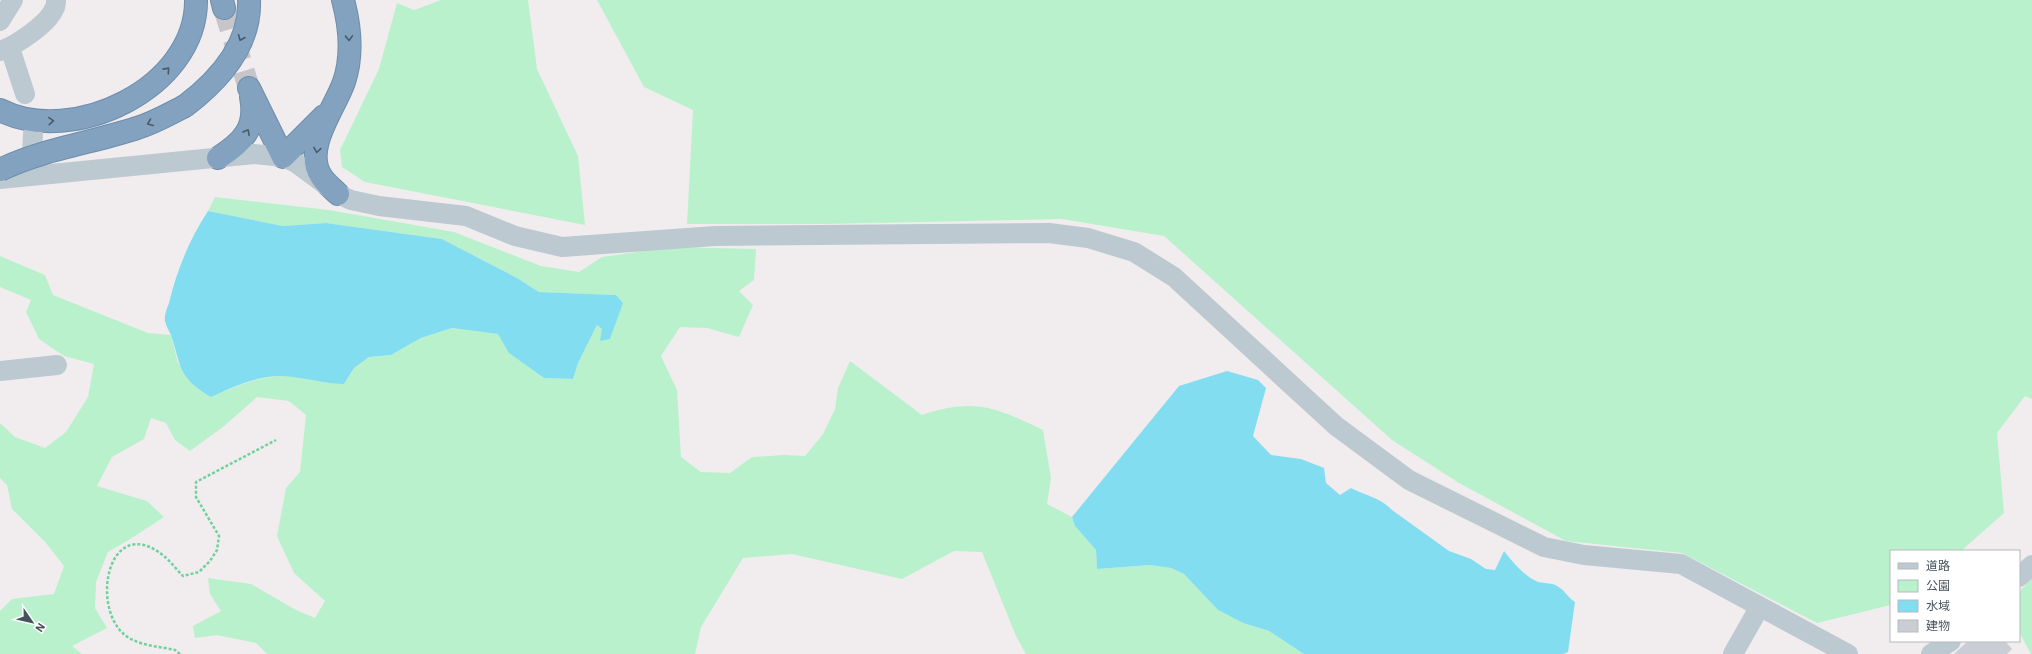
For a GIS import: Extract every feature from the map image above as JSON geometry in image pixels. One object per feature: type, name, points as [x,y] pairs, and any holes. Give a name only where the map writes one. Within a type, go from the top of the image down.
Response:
[{"type":"highway","points":[[0,110],[17,118],[34,122],[60,121],[96,114],[136,96],[154,83],[178,56],[187,40],[193,22],[196,0]]},
{"type":"highway","points":[[0,170],[36,155],[137,128],[162,118],[184,106],[206,90],[221,74],[233,56],[244,34],[249,11],[249,0]]},
{"type":"highway","points":[[338,194],[320,176],[316,155],[321,132],[344,81],[349,60],[350,40],[348,17],[343,0]]},
{"type":"highway","points":[[218,158],[234,149],[249,129],[253,118],[249,88],[283,157],[316,125],[336,101]]},
{"type":"street","points":[[0,22],[13,0]]},
{"type":"street","points":[[24,94],[5,49],[31,34],[54,10],[56,0]]},
{"type":"street","points":[[30,174],[33,134]]},
{"type":"street","points":[[0,179],[30,174],[254,154],[283,157],[296,163],[338,194],[363,204],[466,216],[515,236],[562,247],[715,236],[1049,233],[1088,238],[1134,252],[1174,277],[1336,426],[1409,480],[1544,547],[1584,554],[1681,564],[1759,608],[1848,654]]},
{"type":"street","points":[[0,371],[57,365]]},
{"type":"street","points":[[2020,576],[2032,565]]},
{"type":"street","points":[[1733,654],[1759,608]]},
{"type":"street","points":[[1931,654],[1949,642]]},
{"type":"path","points":[[180,654],[175,650],[133,640],[119,629],[110,613],[107,587],[108,571],[114,558],[125,547],[136,544],[149,547],[164,556],[183,576],[200,572],[217,550],[219,536],[196,497],[196,482],[276,440]]},
{"type":"green space","points":[[441,0],[528,0],[537,69],[578,156],[585,225],[365,182],[342,167],[340,150],[379,69],[397,3],[414,10]]},
{"type":"green space","points":[[597,0],[2032,0],[2032,399],[2025,396],[1997,433],[2004,513],[1962,550],[1890,550],[1890,605],[1817,623],[1682,553],[1566,541],[1459,483],[1392,440],[1164,236],[1062,219],[824,224],[687,224],[693,110],[644,87]]},
{"type":"green space","points":[[215,197],[329,210],[454,232],[541,266],[579,272],[602,257],[671,247],[756,249],[754,280],[739,291],[753,305],[739,337],[707,328],[680,327],[661,356],[677,390],[681,457],[701,472],[730,473],[752,457],[784,455],[805,456],[823,434],[835,409],[838,388],[850,361],[922,415],[956,407],[971,406],[998,411],[1043,430],[1051,478],[1047,504],[1072,517],[1075,526],[1096,550],[1097,569],[1150,565],[1171,568],[1184,574],[1218,610],[1243,623],[1269,631],[1304,654],[1026,654],[1016,636],[982,552],[954,551],[902,579],[792,554],[743,558],[701,627],[695,654],[267,654],[256,643],[217,635],[195,638],[193,626],[221,611],[210,594],[208,578],[251,584],[296,610],[315,618],[325,601],[294,573],[277,536],[286,488],[300,472],[306,415],[289,401],[257,397],[223,427],[190,451],[175,440],[166,423],[151,418],[144,439],[112,457],[97,486],[147,501],[164,517],[108,552],[96,582],[95,608],[107,628],[72,646],[82,654],[0,654],[0,611],[12,599],[54,594],[64,566],[46,543],[12,509],[7,485],[0,478],[0,423],[15,437],[45,448],[66,432],[88,397],[94,364],[64,356],[39,339],[26,312],[31,300],[0,287],[0,256],[45,275],[53,295],[148,333],[171,335],[178,363],[211,397],[240,385],[260,379],[281,376],[292,376],[344,384],[354,368],[369,357],[391,355],[421,338],[452,328],[499,334],[510,353],[544,378],[573,379],[578,363],[597,325],[602,329],[616,295],[539,292],[517,278],[442,239],[326,223],[283,226],[208,211]]},
{"type":"green space","points":[[2032,578],[2032,654],[2020,634],[2020,591]]},
{"type":"water","points":[[208,211],[283,226],[326,223],[442,239],[517,278],[539,292],[616,295],[623,303],[610,339],[600,341],[602,329],[597,325],[578,363],[573,379],[544,378],[509,353],[498,334],[452,328],[421,338],[391,355],[369,357],[354,368],[344,384],[293,377],[272,376],[250,381],[211,397],[192,384],[187,378],[180,364],[165,319],[184,256]]},
{"type":"water","points":[[1227,371],[1258,380],[1266,388],[1253,436],[1271,455],[1301,459],[1324,468],[1326,483],[1340,495],[1351,488],[1378,499],[1449,551],[1471,559],[1486,569],[1495,570],[1504,551],[1518,568],[1527,576],[1538,582],[1549,583],[1562,589],[1575,602],[1568,652],[1563,654],[1304,654],[1269,631],[1243,623],[1218,610],[1184,574],[1171,568],[1150,565],[1097,569],[1096,550],[1075,526],[1072,517],[1179,386]]},
{"type":"building","points":[[1967,642],[2006,642],[2012,649],[2007,654],[1954,654]]},
{"type":"tunnel","points":[[224,8],[249,88]]}]
